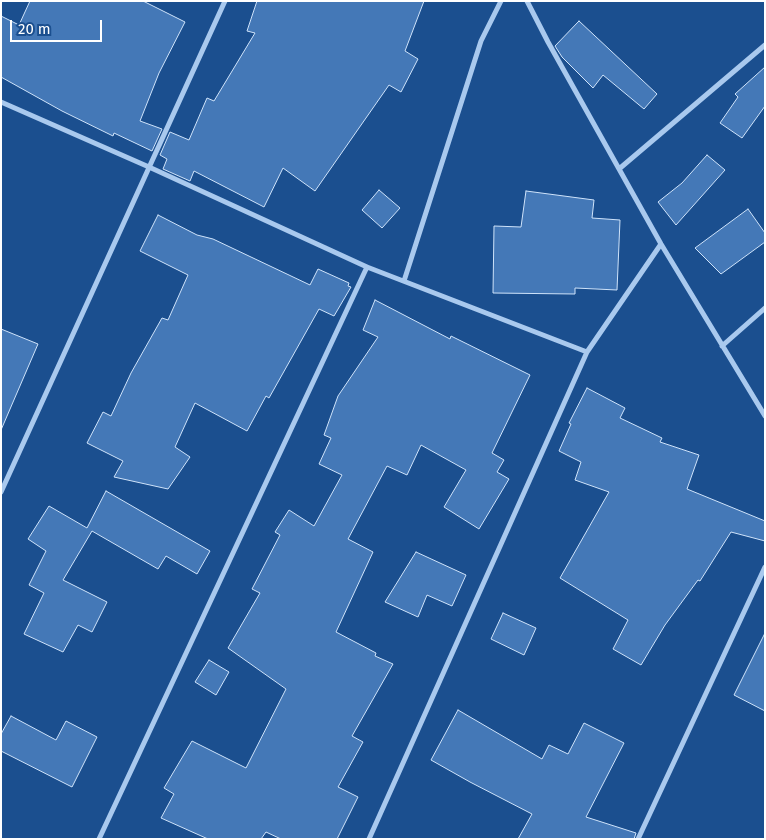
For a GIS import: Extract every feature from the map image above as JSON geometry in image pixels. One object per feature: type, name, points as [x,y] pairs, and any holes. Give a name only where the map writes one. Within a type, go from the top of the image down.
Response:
[{"type":"street","points":[[1,492],[225,1]]},
{"type":"street","points":[[404,281],[481,41],[501,1]]},
{"type":"street","points":[[527,1],[661,244],[765,416]]},
{"type":"street","points":[[619,168],[765,45]]},
{"type":"street","points":[[1,102],[149,167],[367,267],[587,352]]},
{"type":"street","points":[[369,839],[587,352],[661,244]]},
{"type":"street","points":[[99,839],[367,267]]},
{"type":"street","points":[[722,346],[765,308]]},
{"type":"street","points":[[638,839],[765,567]]},
{"type":"building","points":[[30,1],[143,1],[185,22],[159,73],[140,121],[162,129],[152,151],[114,133],[113,136],[62,111],[1,77],[1,16],[19,25]]},
{"type":"building","points":[[257,1],[424,1],[405,51],[418,59],[401,92],[389,85],[315,191],[283,168],[264,207],[194,171],[190,181],[163,169],[167,159],[160,155],[170,132],[189,140],[207,98],[214,101],[255,33],[247,31]]},
{"type":"building","points":[[579,21],[657,94],[644,109],[603,75],[593,88],[562,57],[555,46]]},
{"type":"building","points":[[765,67],[765,106],[742,138],[720,123],[738,97],[735,94]]},
{"type":"building","points":[[707,155],[725,170],[676,225],[658,202],[682,183]]},
{"type":"building","points":[[379,190],[400,208],[382,228],[362,210]]},
{"type":"building","points":[[526,191],[594,200],[592,218],[620,220],[617,290],[575,288],[575,294],[493,293],[494,226],[521,227]]},
{"type":"building","points":[[748,209],[765,233],[765,242],[721,274],[695,248]]},
{"type":"building","points":[[158,215],[197,235],[213,239],[310,285],[318,269],[349,283],[348,286],[351,287],[334,316],[319,309],[269,398],[266,396],[247,431],[195,403],[175,447],[190,457],[168,489],[114,477],[123,461],[87,443],[103,412],[111,416],[131,373],[162,318],[168,320],[188,275],[140,251]]},
{"type":"building","points":[[375,300],[450,339],[451,336],[530,375],[492,453],[504,460],[497,472],[509,479],[479,529],[444,507],[466,470],[421,445],[407,475],[387,466],[348,539],[373,552],[336,632],[376,653],[375,656],[393,664],[352,736],[363,742],[338,787],[358,797],[337,839],[281,839],[266,832],[261,839],[208,839],[161,818],[174,794],[164,788],[192,741],[246,768],[286,689],[228,648],[260,593],[252,589],[280,535],[275,532],[289,510],[314,526],[342,475],[319,464],[331,438],[324,435],[338,396],[378,337],[363,330]]},
{"type":"building","points":[[1,329],[38,344],[1,430]]},
{"type":"building","points":[[587,388],[625,408],[620,418],[662,438],[660,442],[699,455],[687,489],[765,521],[765,541],[731,532],[700,581],[698,580],[665,625],[641,665],[613,649],[628,620],[560,578],[609,492],[575,480],[581,462],[559,451],[571,424],[569,423]]},
{"type":"building","points":[[106,491],[210,551],[197,574],[166,556],[158,569],[92,531],[63,580],[107,602],[92,632],[78,625],[63,652],[24,634],[44,593],[29,585],[46,551],[28,539],[49,506],[87,528]]},
{"type":"building","points":[[416,552],[466,575],[452,606],[427,595],[418,617],[385,602]]},
{"type":"building","points":[[503,613],[536,628],[524,655],[491,639]]},
{"type":"building","points":[[765,633],[765,711],[734,695]]},
{"type":"building","points":[[209,660],[229,672],[216,695],[195,682]]},
{"type":"building","points":[[458,710],[542,759],[549,745],[568,754],[584,723],[624,743],[586,817],[636,833],[634,839],[518,839],[532,814],[431,760]]},
{"type":"building","points":[[11,716],[56,740],[66,721],[97,737],[72,787],[1,751],[1,734]]}]
